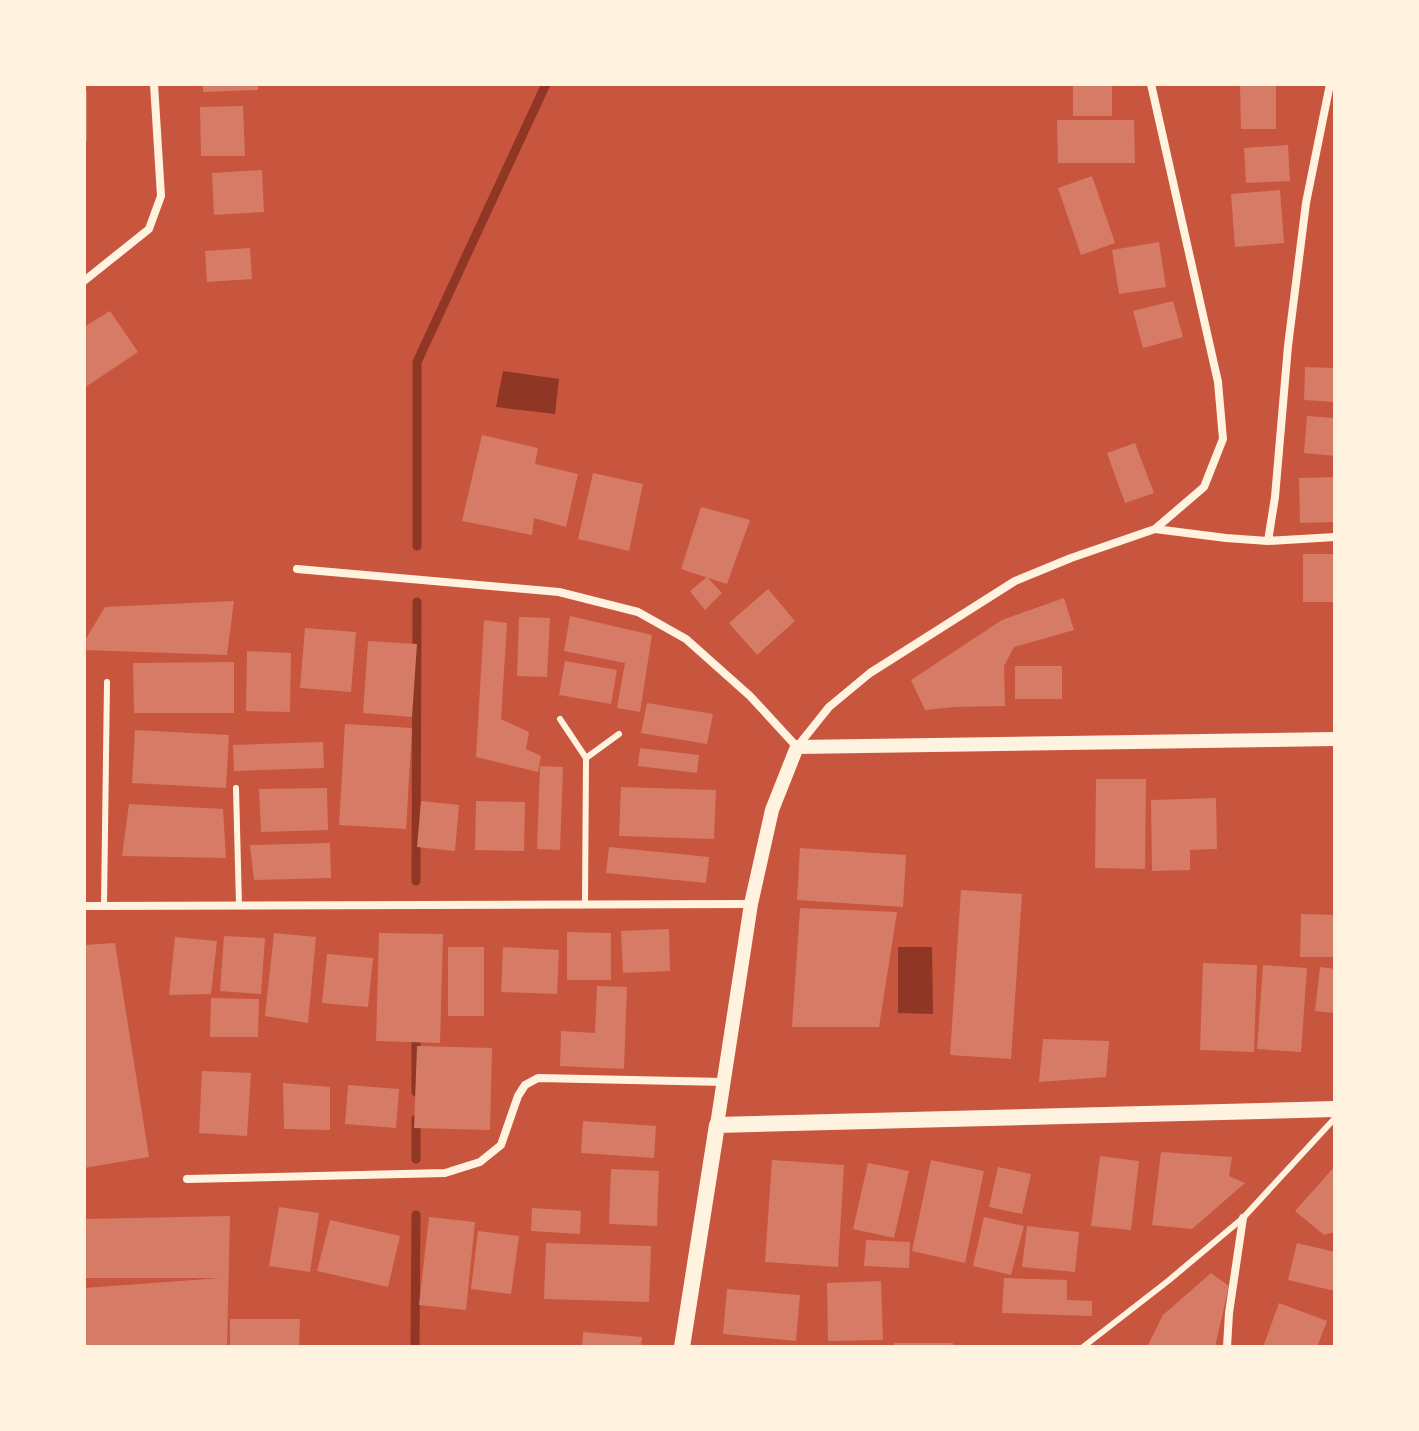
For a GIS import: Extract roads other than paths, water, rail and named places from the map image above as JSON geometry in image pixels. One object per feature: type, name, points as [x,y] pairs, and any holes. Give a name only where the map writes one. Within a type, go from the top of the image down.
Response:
[{"type":"main road","points":[[682,1347],[717,1125],[1335,1109]]},
{"type":"street","points":[[84,281],[149,229],[161,196],[154,84]]},
{"type":"street","points":[[717,1125],[751,904],[772,810],[797,747],[829,707],[870,673],[1015,581],[1155,529],[1204,487],[1223,439],[1218,382],[1151,84]]},
{"type":"street","points":[[1268,541],[1306,203],[1330,84]]},
{"type":"street","points":[[1155,529],[1268,541],[1335,537]]},
{"type":"street","points":[[297,569],[559,592],[638,612],[686,639],[750,696],[797,747],[1335,739]]},
{"type":"street","points":[[84,906],[751,904]]},
{"type":"street","points":[[187,1179],[445,1173],[480,1162],[501,1145],[518,1096],[525,1085],[538,1078],[724,1082]]},
{"type":"street","points":[[1227,1347],[1243,1218]]},
{"type":"lane","points":[[104,906],[107,682]]},
{"type":"lane","points":[[560,719],[586,758],[585,904]]},
{"type":"lane","points":[[586,758],[619,734]]},
{"type":"lane","points":[[236,788],[239,905]]},
{"type":"lane","points":[[1083,1347],[1243,1218],[1335,1118]]},
{"type":"waterway","points":[[417,546],[417,362],[546,84]]},
{"type":"waterway","points":[[416,881],[417,602]]},
{"type":"waterway","points":[[416,1031],[416,1092]]},
{"type":"waterway","points":[[416,1119],[416,1159]]},
{"type":"waterway","points":[[415,1347],[416,1215]]}]
